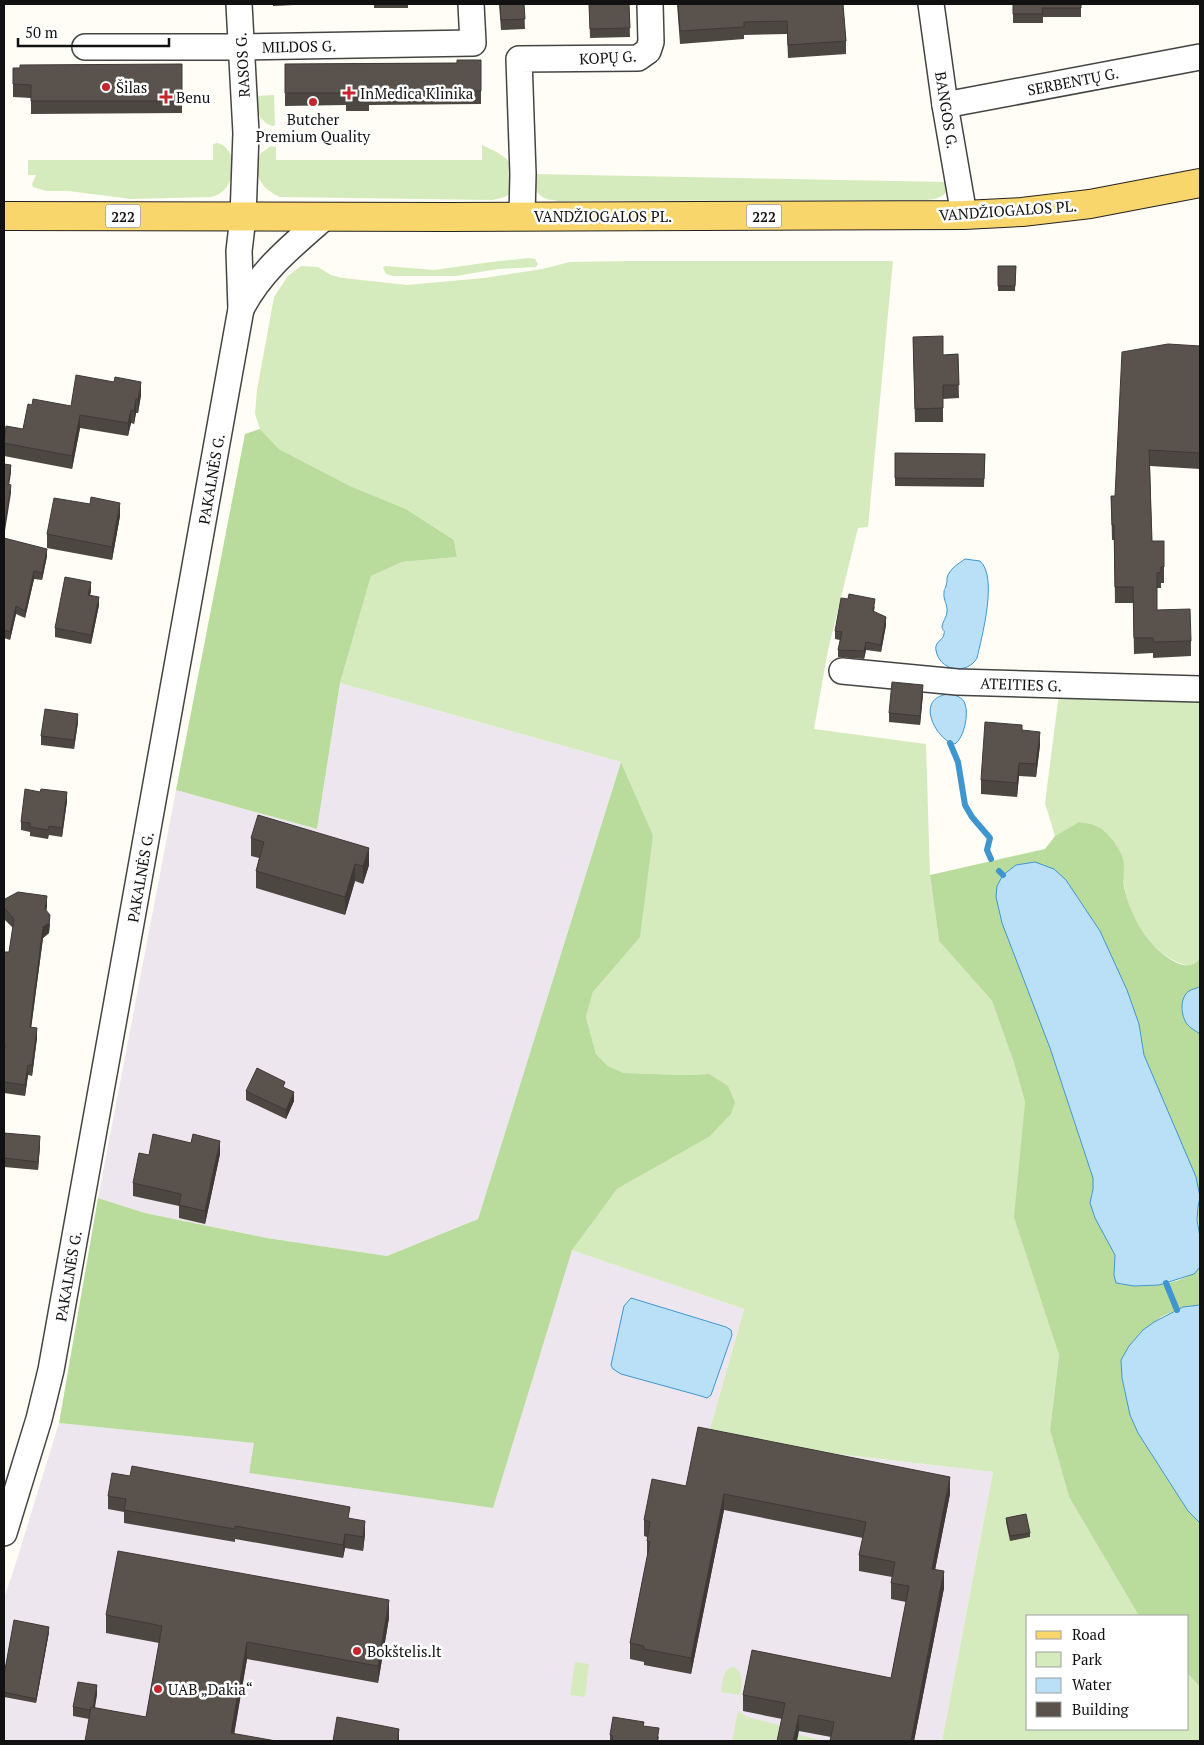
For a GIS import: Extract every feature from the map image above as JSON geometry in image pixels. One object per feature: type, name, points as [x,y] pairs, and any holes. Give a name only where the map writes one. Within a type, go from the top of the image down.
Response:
[{"type":"main road","name":"VANDŽIOGALOS PL.","points":[[4,216],[964,215],[1022,212],[1090,204],[1200,183]]},
{"type":"street","name":"RASOS G.","points":[[239,4],[246,133],[243,217]]},
{"type":"street","name":"MILDOS G.","points":[[85,47],[241,47],[473,43],[471,4]]},
{"type":"street","name":"KOPŲ G.","points":[[522,216],[523,174],[519,59],[638,58],[648,51],[651,42],[650,4]]},
{"type":"street","name":"BANGOS G.","points":[[931,4],[945,105],[964,215]]},
{"type":"street","name":"SERBENTŲ G.","points":[[945,105],[1200,57]]},
{"type":"street","points":[[242,309],[252,289],[270,266],[326,216]]},
{"type":"street","name":"PAKALNĖS G.","points":[[4,1533],[39,1419],[51,1370],[242,309],[239,251],[243,217]]},
{"type":"street","name":"ATEITIES G.","points":[[842,671],[957,682],[1200,689]]},
{"type":"shaded area","points":[[340,683],[621,762],[478,1219],[387,1256],[267,1238],[145,1213],[98,1198],[176,790],[317,829]]},
{"type":"shaded area","points":[[571,1250],[744,1309],[707,1439],[993,1472],[942,1741],[4,1741],[4,1598],[59,1423],[255,1443],[249,1473],[493,1508]]},
{"type":"green space","points":[[274,95],[275,125],[273,126],[264,122],[259,115],[256,96]]},
{"type":"green space","points":[[218,143],[226,148],[231,155],[233,172],[226,188],[219,194],[211,197],[131,199],[69,191],[46,191],[33,187],[32,184],[36,175],[28,175],[28,160],[213,160],[213,144]]},
{"type":"green space","points":[[482,145],[505,157],[511,166],[513,191],[505,197],[492,200],[280,197],[273,194],[263,185],[257,167],[261,153],[271,146],[276,147],[276,160],[482,160]]},
{"type":"green space","points":[[532,174],[948,182],[948,187],[945,194],[939,198],[927,200],[558,201],[546,199],[539,194],[536,190]]},
{"type":"green space","points":[[529,258],[535,259],[538,264],[536,267],[498,269],[456,276],[393,276],[386,274],[383,268],[385,266],[434,270]]},
{"type":"green space","points":[[893,261],[868,527],[858,528],[828,650],[814,729],[926,744],[930,875],[939,941],[992,1001],[1014,1063],[1025,1102],[1023,1134],[1041,1297],[1059,1355],[1050,1430],[1069,1497],[1138,1615],[1026,1615],[1026,1730],[1189,1730],[1189,1675],[1200,1687],[1200,1741],[942,1741],[993,1472],[707,1439],[744,1309],[571,1250],[617,1189],[709,1137],[709,1074],[624,1073],[608,1066],[596,1054],[586,1017],[593,992],[612,968],[653,835],[621,762],[340,683],[371,576],[402,562],[457,557],[454,540],[406,509],[350,486],[279,449],[260,429],[255,414],[257,390],[274,297],[288,276],[301,266],[318,267],[331,275],[343,278],[407,285],[484,278],[542,269],[570,262]]},
{"type":"green space","points":[[260,429],[279,449],[350,486],[406,509],[454,540],[457,557],[402,562],[371,576],[340,683],[317,829],[176,790],[245,434]]},
{"type":"green space","points":[[1060,686],[1200,689],[1200,958],[1190,965],[1177,962],[1157,949],[1135,920],[1130,909],[1123,878],[1123,858],[1080,822],[1055,836],[1045,803]]},
{"type":"green space","points":[[621,762],[653,835],[640,937],[593,992],[586,1017],[596,1054],[608,1066],[624,1073],[709,1074],[728,1086],[735,1102],[731,1114],[709,1137],[617,1189],[572,1250],[493,1508],[249,1473],[254,1443],[59,1423],[98,1198],[145,1213],[267,1238],[387,1256],[478,1219]]},
{"type":"green space","points":[[1079,822],[1102,829],[1118,848],[1122,856],[1124,887],[1127,899],[1136,921],[1149,941],[1167,957],[1180,964],[1192,964],[1200,958],[1200,987],[1190,991],[1188,1026],[1200,1034],[1200,1197],[1144,1055],[1139,1024],[1066,880],[996,897],[1050,1048],[1093,1178],[1091,1195],[1115,1255],[1114,1275],[1116,1283],[1137,1286],[1174,1282],[1185,1278],[1200,1265],[1200,1305],[1183,1307],[1161,1317],[1143,1330],[1129,1346],[1121,1360],[1122,1378],[1130,1415],[1138,1433],[1188,1511],[1200,1523],[1200,1687],[1189,1675],[1189,1615],[1138,1615],[1069,1497],[1050,1430],[1059,1355],[1014,1217],[1025,1102],[1014,1063],[992,1001],[939,941],[930,875],[1045,849],[1055,836]]},
{"type":"green space","points":[[1200,1197],[1200,1237],[1198,1207]]},
{"type":"green space","points":[[575,1662],[589,1664],[585,1697],[570,1695]]},
{"type":"green space","points":[[734,1667],[741,1676],[740,1695],[721,1692],[725,1673]]},
{"type":"green space","points":[[738,1711],[747,1717],[782,1726],[784,1731],[825,1741],[732,1741]]},
{"type":"water","points":[[965,559],[980,561],[985,569],[988,580],[987,607],[977,658],[968,667],[956,669],[940,660],[936,647],[944,634],[942,625],[947,609],[944,591],[947,578],[954,567]]},
{"type":"water","points":[[949,694],[961,698],[966,708],[963,731],[955,744],[942,736],[932,720],[930,711],[932,703],[938,697]]},
{"type":"water","points":[[1035,862],[1054,869],[1066,880],[1100,931],[1127,990],[1139,1024],[1144,1055],[1196,1177],[1200,1197],[1197,1220],[1200,1237],[1200,1267],[1194,1274],[1159,1285],[1134,1286],[1116,1283],[1114,1275],[1115,1255],[1095,1218],[1090,1203],[1093,1178],[1050,1048],[1002,923],[996,897],[997,886],[1003,875],[1016,865]]},
{"type":"water","points":[[1200,987],[1200,1034],[1187,1024],[1183,1016],[1182,1002],[1190,990]]},
{"type":"water","points":[[631,1298],[731,1330],[732,1335],[711,1395],[707,1398],[621,1374],[613,1369],[611,1365],[624,1306]]},
{"type":"water","points":[[1200,1305],[1200,1523],[1188,1511],[1138,1433],[1130,1415],[1122,1378],[1121,1360],[1129,1346],[1143,1330],[1154,1322],[1183,1307]]},
{"type":"building","points":[[500,4],[524,4],[525,19],[501,20]]},
{"type":"building","points":[[589,4],[629,4],[630,28],[590,29]]},
{"type":"building","points":[[678,4],[843,4],[846,41],[788,45],[787,21],[744,22],[744,27],[680,31]]},
{"type":"building","points":[[1013,4],[1081,4],[1081,8],[1042,8],[1043,14],[1013,14]]},
{"type":"building","points":[[457,60],[481,60],[481,91],[369,92],[369,98],[346,98],[346,93],[285,93],[285,64],[457,63]]},
{"type":"building","name":"Šilas","points":[[182,64],[182,101],[31,101],[31,85],[13,84],[13,68],[20,68],[20,65]]},
{"type":"building","points":[[998,266],[1016,266],[1015,286],[998,286]]},
{"type":"building","points":[[943,336],[943,355],[958,354],[959,385],[943,385],[943,408],[915,409],[913,337]]},
{"type":"building","points":[[1168,344],[1200,346],[1200,453],[1149,450],[1152,541],[1164,541],[1164,567],[1161,567],[1161,572],[1157,573],[1157,610],[1190,609],[1191,641],[1153,642],[1153,638],[1134,638],[1133,587],[1115,587],[1114,525],[1112,525],[1111,496],[1115,496],[1122,352]]},
{"type":"building","points":[[76,375],[114,382],[115,377],[141,382],[138,400],[136,399],[134,411],[131,410],[128,423],[80,415],[72,456],[4,443],[6,426],[23,429],[28,404],[32,405],[33,399],[71,406]]},
{"type":"building","points":[[895,453],[985,454],[984,479],[895,478]]},
{"type":"building","points":[[4,464],[11,465],[8,484],[11,485],[4,529]]},
{"type":"building","points":[[91,497],[120,503],[112,547],[47,534],[54,498],[90,504]]},
{"type":"building","points":[[4,538],[47,549],[42,573],[34,571],[25,611],[16,606],[10,632],[4,630]]},
{"type":"building","points":[[65,577],[91,582],[88,595],[99,597],[91,635],[55,628]]},
{"type":"building","points":[[849,594],[875,599],[873,611],[886,617],[881,645],[866,642],[864,651],[838,650],[842,632],[835,631],[841,598],[848,599]]},
{"type":"building","points":[[892,682],[923,685],[920,716],[889,713]]},
{"type":"building","points":[[45,709],[78,714],[74,740],[41,736]]},
{"type":"building","points":[[985,722],[1022,725],[1022,730],[1040,732],[1036,764],[1019,763],[1017,783],[981,780]]},
{"type":"building","points":[[25,789],[40,792],[41,789],[67,792],[62,828],[49,826],[48,830],[30,827],[30,823],[21,822]]},
{"type":"building","points":[[258,815],[369,848],[363,866],[355,864],[345,897],[256,871],[264,842],[251,838]]},
{"type":"building","points":[[18,892],[47,896],[45,909],[50,915],[49,923],[43,927],[30,1027],[37,1028],[32,1065],[28,1065],[25,1085],[4,1082],[4,952],[9,952],[14,919],[4,908],[5,899]]},
{"type":"building","points":[[257,1068],[285,1082],[283,1087],[294,1092],[286,1110],[246,1091]]},
{"type":"building","points":[[4,1133],[40,1136],[38,1162],[4,1158]]},
{"type":"building","points":[[153,1134],[191,1143],[193,1134],[220,1141],[205,1211],[179,1205],[181,1194],[133,1183],[139,1153],[149,1155]]},
{"type":"building","points":[[698,1427],[950,1477],[932,1569],[944,1571],[911,1741],[830,1741],[834,1722],[799,1715],[793,1741],[777,1741],[785,1703],[743,1695],[752,1650],[891,1678],[909,1586],[891,1583],[895,1562],[859,1555],[866,1522],[724,1494],[691,1658],[644,1649],[644,1646],[630,1643],[650,1542],[647,1541],[650,1522],[644,1520],[652,1479],[686,1486]]},
{"type":"building","points":[[132,1466],[350,1507],[348,1518],[365,1521],[363,1537],[345,1534],[343,1545],[235,1526],[235,1529],[124,1510],[126,1499],[108,1496],[112,1473],[130,1476]]},
{"type":"building","points":[[1026,1514],[1030,1533],[1010,1536],[1006,1518]]},
{"type":"building","points":[[118,1551],[389,1600],[378,1666],[247,1642],[231,1733],[276,1741],[85,1741],[91,1707],[146,1717],[162,1626],[106,1615]]},
{"type":"building","points":[[14,1620],[49,1627],[36,1699],[4,1692],[4,1675]]},
{"type":"building","points":[[78,1682],[97,1685],[93,1708],[91,1707],[90,1710],[73,1707]]},
{"type":"building","points":[[337,1717],[399,1729],[397,1741],[333,1741]]},
{"type":"building","points":[[613,1717],[644,1722],[643,1726],[659,1728],[657,1741],[612,1741],[613,1736],[610,1735]]},
{"type":"waterway","points":[[950,743],[958,762],[965,805],[972,817],[990,838],[987,850],[991,859]]},
{"type":"waterway","points":[[999,871],[1003,875]]},
{"type":"waterway","points":[[1166,1283],[1177,1310]]},
{"type":"place","name":"Šilas","points":[[106,87]]},
{"type":"place","name":"InMedica Klinika","points":[[349,93]]},
{"type":"place","name":"Benu","points":[[166,97]]},
{"type":"place","name":"Butcher Premium Quality","points":[[313,102]]},
{"type":"place","name":"Bokštelis.lt","points":[[357,1651]]},
{"type":"place","name":"UAB „Dakia“","points":[[158,1689]]}]
